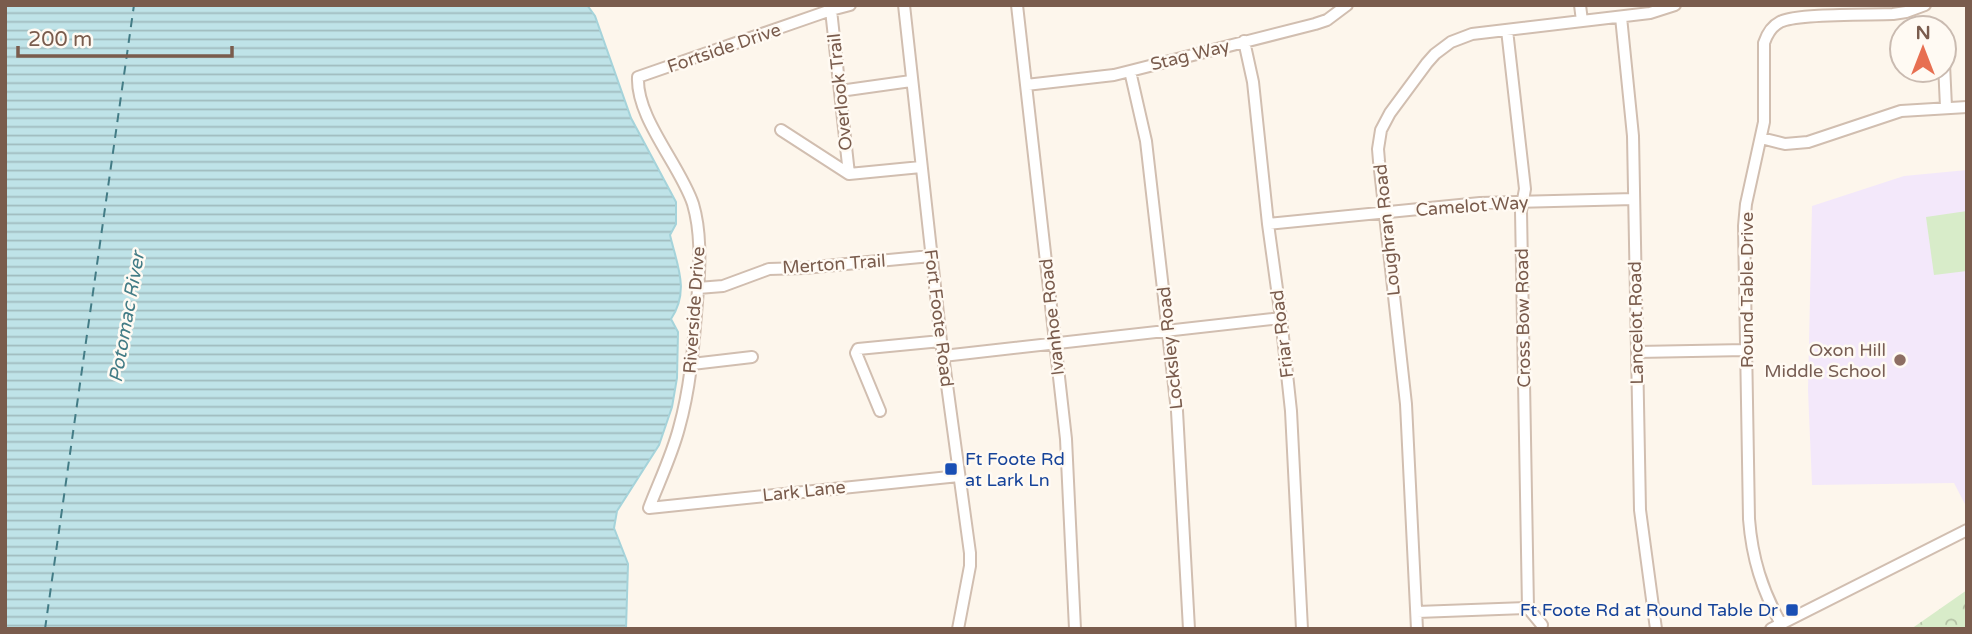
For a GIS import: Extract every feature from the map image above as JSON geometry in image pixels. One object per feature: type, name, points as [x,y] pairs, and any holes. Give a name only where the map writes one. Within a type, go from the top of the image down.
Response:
[{"type":"street","name":"Fortside Drive","points":[[638,77],[850,5]]},
{"type":"street","name":"Fort Foote Road","points":[[904,5],[941,341],[970,553],[958,629]]},
{"type":"street","name":"Ivanhoe Road","points":[[1017,5],[1066,439],[1074,629]]},
{"type":"street","name":"Stag Way","points":[[1026,85],[1114,75],[1327,20],[1347,5]]},
{"type":"street","points":[[1580,5],[1582,21]]},
{"type":"street","name":"Loughran Road","points":[[1417,629],[1406,404],[1378,149],[1381,130],[1390,113],[1427,63],[1443,47],[1461,37],[1621,17],[1660,11],[1675,5]]},
{"type":"street","name":"Round Table Drive","points":[[1776,626],[1756,567],[1751,543],[1746,350],[1744,215],[1765,108],[1763,53],[1766,37],[1774,26],[1792,18],[1829,11],[1893,14],[1925,5]]},
{"type":"street","name":"Overlook Trail","points":[[831,10],[849,174]]},
{"type":"street","name":"Lancelot Road","points":[[1621,17],[1633,136],[1641,526],[1656,629]]},
{"type":"street","name":"Cross Bow Road","points":[[1507,30],[1525,189],[1521,211],[1528,608]]},
{"type":"street","name":"Friar Road","points":[[1244,41],[1253,82],[1291,411],[1302,629]]},
{"type":"street","name":"Locksley Road","points":[[1130,71],[1146,141],[1179,433],[1188,629]]},
{"type":"street","name":"Riverside Drive","points":[[638,77],[639,91],[647,114],[694,206],[699,236],[699,280],[692,364],[679,429],[649,508]]},
{"type":"street","points":[[840,91],[911,81]]},
{"type":"street","points":[[1945,84],[1946,107]]},
{"type":"street","points":[[1761,138],[1785,144],[1808,142],[1901,111],[1967,107]]},
{"type":"street","points":[[781,130],[849,174],[921,167]]},
{"type":"street","name":"Camelot Way","points":[[1268,224],[1480,203],[1634,199]]},
{"type":"street","name":"Merton Trail","points":[[698,288],[723,286],[769,269],[931,257]]},
{"type":"street","points":[[943,356],[1281,318]]},
{"type":"street","points":[[880,411],[856,353],[858,349],[941,341]]},
{"type":"street","points":[[1637,352],[1746,350]]},
{"type":"street","points":[[692,364],[752,357]]},
{"type":"street","name":"Lark Lane","points":[[649,508],[959,475]]},
{"type":"street","points":[[1776,626],[1967,530]]},
{"type":"street","points":[[1417,612],[1528,608],[1542,625]]},
{"type":"shaded area","points":[[1967,170],[1967,508],[1954,483],[1812,485],[1808,390],[1812,206],[1904,176]]},
{"type":"green space","points":[[1967,211],[1967,271],[1934,275],[1926,217]]},
{"type":"green space","points":[[1967,590],[1967,629],[1911,629]]},
{"type":"water","name":"Potomac River","points":[[5,5],[587,5],[595,16],[631,118],[676,202],[676,224],[670,235],[681,288],[677,309],[671,319],[678,332],[677,378],[672,407],[659,445],[617,511],[614,528],[628,564],[626,629],[5,629]]},
{"type":"ferry route","points":[[45,629],[134,5]]},
{"type":"place","name":"Oxon Hill Middle School","points":[[1900,360]]},
{"type":"place","name":"Ft Foote Rd at Lark Ln","points":[[951,469]]},
{"type":"place","name":"Ft Foote Rd at Round Table Dr","points":[[1792,610]]}]
